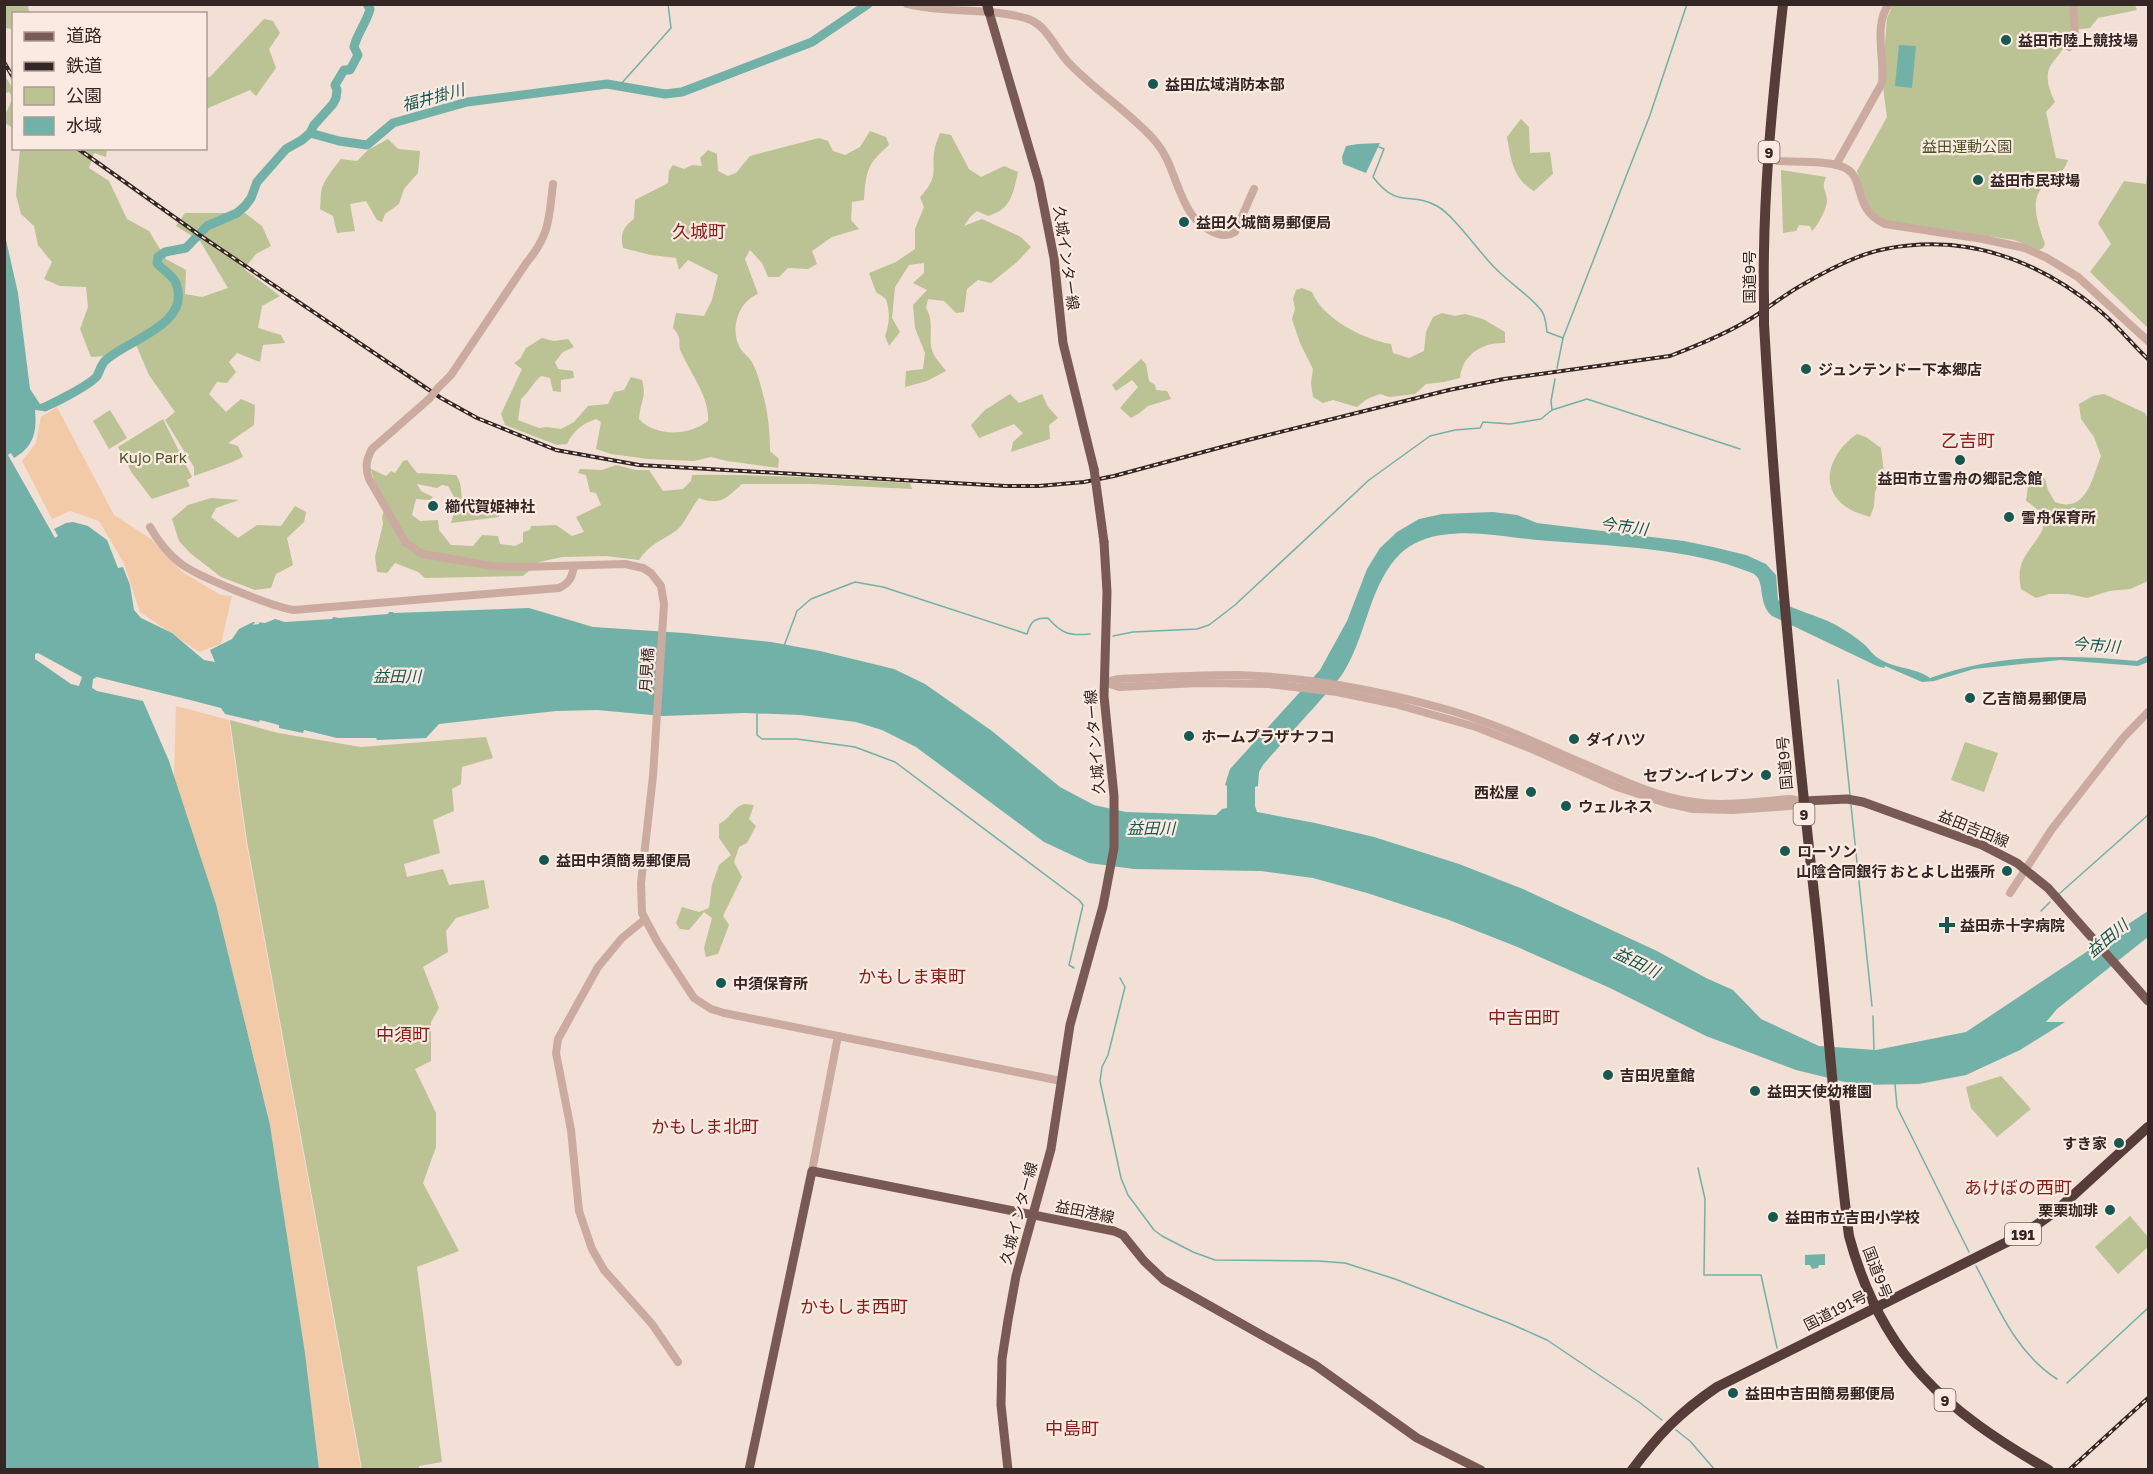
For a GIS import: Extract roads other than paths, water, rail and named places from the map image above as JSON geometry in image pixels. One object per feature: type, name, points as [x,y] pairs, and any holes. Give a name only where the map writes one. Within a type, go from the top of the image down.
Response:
[{"type":"highway","name":"国道9号","points":[[1783,4],[1771,113],[1765,222],[1764,324],[1776,501],[1803,801],[1849,1236],[1856,1261],[1875,1307],[1900,1351],[1948,1403],[2045,1468]]},
{"type":"highway","name":"国道191号","points":[[1632,1470],[1654,1440],[1676,1418],[1717,1387],[2025,1233],[2056,1210],[2148,1127]]},
{"type":"main road","name":"久城インター線","points":[[988,8],[1039,182],[1054,258],[1064,343],[1094,469],[1104,542],[1107,592],[1105,709],[1114,796],[1114,848],[1110,876],[1070,1025],[1051,1149],[1016,1276],[1002,1359],[1001,1405],[1008,1470]]},
{"type":"main road","name":"益田吉田線","points":[[1803,801],[1847,799],[1863,802],[1982,845],[2017,863],[2048,888],[2148,1001]]},
{"type":"main road","name":"益田港線","points":[[812,1171],[1114,1231],[1123,1235],[1144,1261],[1164,1280],[1315,1365],[1417,1438],[1481,1470]]},
{"type":"main road","points":[[749,1470],[812,1171]]},
{"type":"street","points":[[907,4],[938,10],[988,8],[1027,18],[1041,27],[1068,62],[1154,140],[1168,162],[1193,217],[1210,230],[1225,236],[1235,232],[1254,189]]},
{"type":"street","points":[[1836,165],[1882,83],[1884,71],[1881,27],[1883,12],[1889,4]]},
{"type":"street","points":[[2070,47],[2075,35],[2073,4]]},
{"type":"street","points":[[1769,157],[1778,161],[1836,165],[1848,169],[1866,209],[1877,221],[1894,226],[1983,239],[2025,248],[2047,258],[2078,277],[2148,340]]},
{"type":"street","name":"月見橋","points":[[553,184],[546,234],[537,250],[451,375],[429,399],[372,449],[365,469],[406,543],[423,554],[492,566],[625,564],[643,568],[651,573],[661,586],[664,604],[663,620],[641,883],[644,920]]},
{"type":"street","points":[[150,527],[161,544],[180,564],[275,606],[294,610],[559,588],[566,585],[572,576],[574,566]]},
{"type":"street","points":[[1104,682],[1119,679],[1239,675],[1392,695],[1491,724],[1617,778],[1693,802],[1714,804],[1790,799],[1803,801]]},
{"type":"street","points":[[2010,893],[2052,830],[2123,738],[2148,712]]},
{"type":"street","points":[[678,1362],[652,1324],[604,1270],[592,1249],[579,1211],[571,1130],[556,1053],[558,1039],[598,967],[622,938],[644,920],[694,998],[711,1009],[1061,1081]]},
{"type":"street","points":[[812,1171],[838,1036]]},
{"type":"water","points":[[1899,45],[1916,46],[1912,88],[1895,86]]},
{"type":"water","points":[[1380,143],[1366,173],[1343,164],[1342,157],[1346,146]]},
{"type":"water","name":"益田川","points":[[4,231],[18,293],[30,389],[40,404],[54,400],[56,404],[42,411],[35,410],[35,432],[30,444],[14,458],[11,453],[8,455],[55,538],[58,536],[54,529],[73,522],[88,526],[107,540],[118,568],[123,567],[130,585],[134,610],[141,618],[172,633],[204,660],[215,662],[210,650],[232,639],[239,629],[253,622],[255,622],[253,625],[275,619],[285,622],[388,614],[389,612],[529,608],[593,627],[771,642],[894,669],[925,684],[992,731],[1060,787],[1094,805],[1126,812],[1216,815],[1222,809],[1227,808],[1227,786],[1225,785],[1230,769],[1320,670],[1347,621],[1367,569],[1380,548],[1397,532],[1419,519],[1442,514],[1493,512],[1517,515],[1537,523],[1684,541],[1746,555],[1766,564],[1776,575],[1778,600],[1838,626],[1858,639],[1884,662],[1924,674],[1930,678],[1955,670],[2006,660],[2085,657],[2137,661],[2148,655],[2148,662],[2138,666],[2060,660],[1974,669],[1934,681],[1922,682],[1885,666],[1884,668],[1877,666],[1772,616],[1764,604],[1757,576],[1727,564],[1701,558],[1618,546],[1466,533],[1437,536],[1420,541],[1401,553],[1391,565],[1382,579],[1353,654],[1343,673],[1259,772],[1258,786],[1255,787],[1257,812],[1374,837],[1459,864],[1523,889],[1657,951],[1733,990],[1761,1019],[1819,1046],[1876,1050],[1966,1032],[2148,911],[2148,937],[2057,1009],[2046,1022],[2065,1022],[2020,1050],[1966,1075],[1919,1084],[1857,1085],[1796,1070],[1706,1036],[1610,988],[1515,946],[1449,920],[1367,893],[1313,878],[1261,871],[1134,869],[1089,863],[1044,842],[916,747],[882,730],[856,722],[801,715],[745,713],[663,716],[597,710],[556,711],[439,724],[426,738],[377,740],[376,738],[337,738],[304,730],[303,733],[279,728],[279,725],[260,720],[259,722],[225,714],[221,708],[97,677],[93,679],[92,688],[97,691],[143,701],[169,761],[216,904],[270,1125],[305,1353],[319,1469],[5,1469]],"holes":[[[38,653],[82,677],[79,686],[71,684],[35,659],[35,654]]]},
{"type":"water","points":[[1825,1254],[1825,1265],[1812,1269],[1810,1265],[1805,1265],[1805,1255]]},
{"type":"waterway","name":"福井掛川","points":[[45,407],[87,384],[97,376],[106,360],[155,330],[175,310],[178,298],[176,283],[157,263],[158,257],[165,252],[186,248],[207,226],[237,213],[251,198],[257,182],[286,149],[310,133],[314,125],[333,104],[337,90],[335,85],[344,70],[350,70],[358,55],[354,47],[369,14],[370,9],[367,4]]},
{"type":"waterway","points":[[620,85],[671,28],[668,4]]},
{"type":"waterway","name":"福井掛川","points":[[310,133],[339,141],[367,145],[393,123],[467,102],[607,84],[665,94],[682,92],[812,42],[868,4]]},
{"type":"waterway","points":[[1557,368],[1563,338],[1650,115],[1687,4]]},
{"type":"waterway","points":[[1379,147],[1384,149],[1373,177],[1382,187],[1397,197],[1428,202],[1444,211],[1497,270],[1541,310],[1547,332],[1563,338]]},
{"type":"waterway","points":[[1552,410],[1551,401],[1555,379]]},
{"type":"waterway","points":[[1113,636],[1133,632],[1197,629],[1209,625],[1235,605],[1369,480],[1430,436],[1455,430],[1480,428],[1483,422],[1510,424],[1541,419],[1552,410],[1587,399],[1740,449]]},
{"type":"waterway","points":[[784,646],[797,611],[811,599],[855,582],[883,587],[1027,634],[1034,621],[1048,618],[1066,633],[1090,634]]},
{"type":"waterway","points":[[1838,680],[1850,795]]},
{"type":"waterway","points":[[757,714],[757,735],[762,739],[797,739],[855,747],[895,762],[1079,900],[1083,905],[1069,965],[1074,968]]},
{"type":"waterway","points":[[1851,805],[1872,1006]]},
{"type":"waterway","points":[[2059,894],[2148,815]]},
{"type":"waterway","points":[[2041,911],[2050,902]]},
{"type":"waterway","points":[[1120,978],[1125,987],[1100,1081],[1121,1178],[1128,1195],[1154,1230],[1193,1252],[1215,1260],[1345,1263],[1395,1279],[1547,1340],[1662,1420]]},
{"type":"waterway","points":[[1873,1016],[1874,1051]]},
{"type":"waterway","points":[[1895,1084],[1897,1107],[1969,1252]]},
{"type":"waterway","points":[[1698,1168],[1705,1199],[1704,1275],[1761,1275],[1777,1348]]},
{"type":"waterway","points":[[1976,1266],[2000,1313],[2019,1343],[2030,1356],[2057,1379]]},
{"type":"waterway","points":[[2067,1383],[2148,1308]]},
{"type":"waterway","points":[[1676,1430],[1690,1441],[1715,1470]]},
{"type":"railway","points":[[4,62],[12,76]]},
{"type":"railway","points":[[80,150],[198,234],[441,398],[477,418],[556,450],[639,465],[1006,486],[1084,482],[1449,390],[1504,379],[1670,356],[1736,327],[1795,289],[1842,264],[1874,251],[1915,245],[1972,248],[2026,265],[2052,278],[2100,311],[2148,359]]},
{"type":"railway","points":[[2069,1470],[2148,1398]]},
{"type":"place","name":"益田市陸上競技場","points":[[2006,40]]},
{"type":"place","name":"益田広域消防本部","points":[[1153,84]]},
{"type":"place","name":"益田市民球場","points":[[1978,180]]},
{"type":"place","name":"益田久城簡易郵便局","points":[[1184,222]]},
{"type":"place","name":"ジュンテンドー下本郷店","points":[[1806,369]]},
{"type":"place","name":"益田市立雪舟の郷記念館","points":[[1960,460]]},
{"type":"place","name":"櫛代賀姫神社","points":[[433,506]]},
{"type":"place","name":"雪舟保育所","points":[[2009,517]]},
{"type":"place","name":"乙吉簡易郵便局","points":[[1970,698]]},
{"type":"place","name":"ホームプラザナフコ","points":[[1189,736]]},
{"type":"place","name":"ダイハツ","points":[[1574,739]]},
{"type":"place","name":"セブン-イレブン","points":[[1766,775]]},
{"type":"place","name":"西松屋","points":[[1531,792]]},
{"type":"place","name":"ウェルネス","points":[[1566,806]]},
{"type":"place","name":"ローソン","points":[[1785,851]]},
{"type":"place","name":"益田中須簡易郵便局","points":[[544,860]]},
{"type":"place","name":"山陰合同銀行 おとよし出張所","points":[[2007,871]]},
{"type":"place","name":"益田赤十字病院","points":[[1947,925]]},
{"type":"place","name":"中須保育所","points":[[721,983]]},
{"type":"place","name":"吉田児童館","points":[[1608,1075]]},
{"type":"place","name":"益田天使幼稚園","points":[[1755,1091]]},
{"type":"place","name":"すき家","points":[[2119,1143]]},
{"type":"place","name":"栗栗珈琲","points":[[2110,1210]]},
{"type":"place","name":"益田市立吉田小学校","points":[[1773,1217]]},
{"type":"place","name":"益田中吉田簡易郵便局","points":[[1733,1393]]},
{"type":"district","name":"久城町","points":[[699,231]]},
{"type":"district","name":"乙吉町","points":[[1968,440]]},
{"type":"district","name":"かもしま東町","points":[[912,976]]},
{"type":"district","name":"中吉田町","points":[[1524,1017]]},
{"type":"district","name":"中須町","points":[[403,1034]]},
{"type":"district","name":"かもしま北町","points":[[705,1126]]},
{"type":"district","name":"あけぼの西町","points":[[2018,1187]]},
{"type":"district","name":"かもしま西町","points":[[854,1306]]},
{"type":"district","name":"中島町","points":[[1072,1428]]},
{"type":"park label","name":"益田運動公園","points":[[1967,146]]},
{"type":"park label","name":"Kujo Park","points":[[153,457]]},
{"type":"water label","name":"今市川","points":[[1624,526]]},
{"type":"water label","name":"今市川","points":[[2096,645]]}]
